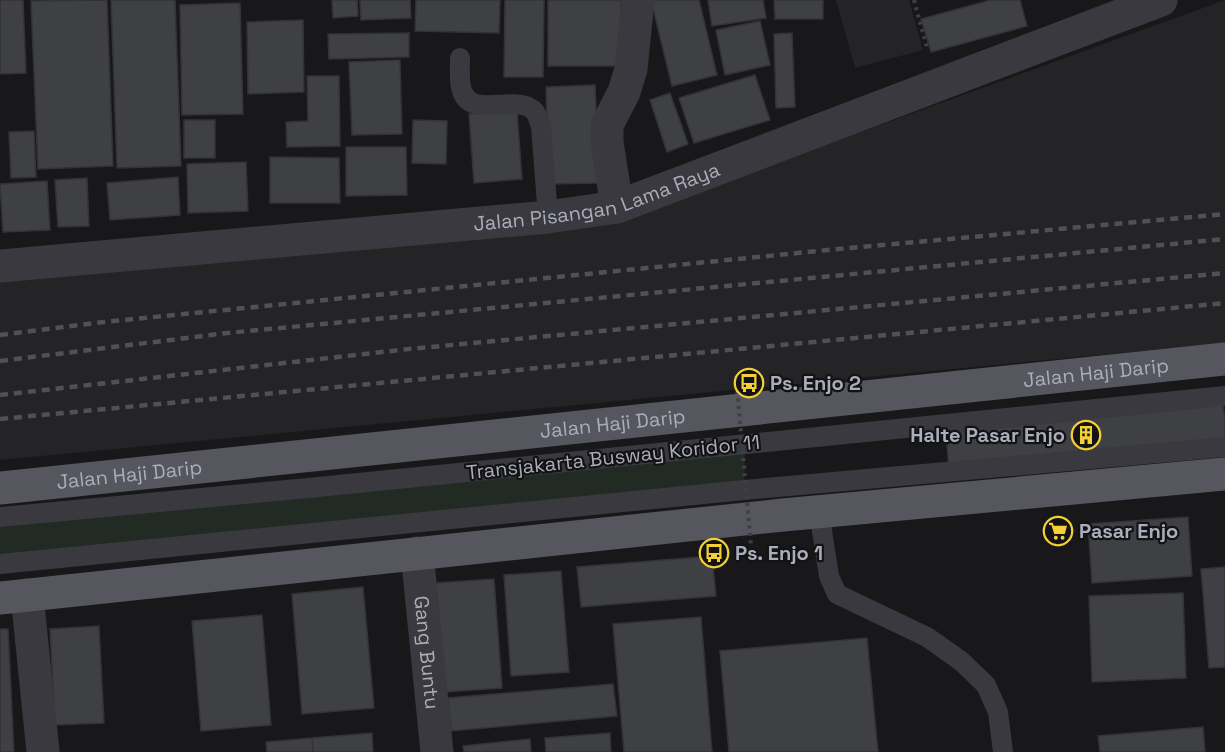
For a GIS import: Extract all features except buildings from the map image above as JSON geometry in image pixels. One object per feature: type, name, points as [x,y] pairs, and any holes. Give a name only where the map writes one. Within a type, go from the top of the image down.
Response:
[{"type":"main road","name":"Jalan Haji Darip","points":[[0,488],[1225,359]]},
{"type":"main road","points":[[14,596],[819,512],[1225,474]]},
{"type":"street","points":[[617,207],[607,142],[607,125],[624,92],[631,69],[638,0]]},
{"type":"street","name":"Jalan Pisangan Lama Raya","points":[[0,266],[548,217],[617,207],[1161,0]]},
{"type":"street","name":"Gang Buntu","points":[[417,553],[437,752]]},
{"type":"street","points":[[14,596],[43,752]]},
{"type":"lane","points":[[460,58],[461,89],[467,99],[477,105],[525,105],[535,112],[541,126],[548,217]]},
{"type":"lane","name":"Transjakarta Busway Koridor 11","points":[[0,517],[1225,396]]},
{"type":"lane","points":[[0,564],[733,491],[1225,447]]},
{"type":"lane","points":[[819,512],[829,576],[837,594],[927,637],[962,660],[986,686],[990,694],[998,712],[1003,752]]},
{"type":"path","points":[[914,0],[938,84]]},
{"type":"path","points":[[736,376],[751,546]]},
{"type":"shaded area","points":[[836,0],[909,0],[923,50],[855,68]]},
{"type":"shaded area","points":[[1225,0],[1225,343],[0,460],[0,280],[618,220]]},
{"type":"shaded area","points":[[745,444],[744,490],[0,564],[0,517]]},
{"type":"railway","points":[[0,335],[104,322],[828,250],[1225,214]]},
{"type":"railway","points":[[0,361],[227,333],[1225,239]]},
{"type":"railway","points":[[0,395],[409,349],[1225,273]]},
{"type":"railway","points":[[0,419],[1225,303]]},
{"type":"place","name":"Ps. Enjo 2","points":[[749,383]]},
{"type":"place","name":"Halte Pasar Enjo","points":[[1086,435]]},
{"type":"place","name":"Pasar Enjo","points":[[1058,531]]},
{"type":"place","name":"Ps. Enjo 1","points":[[714,553]]}]
